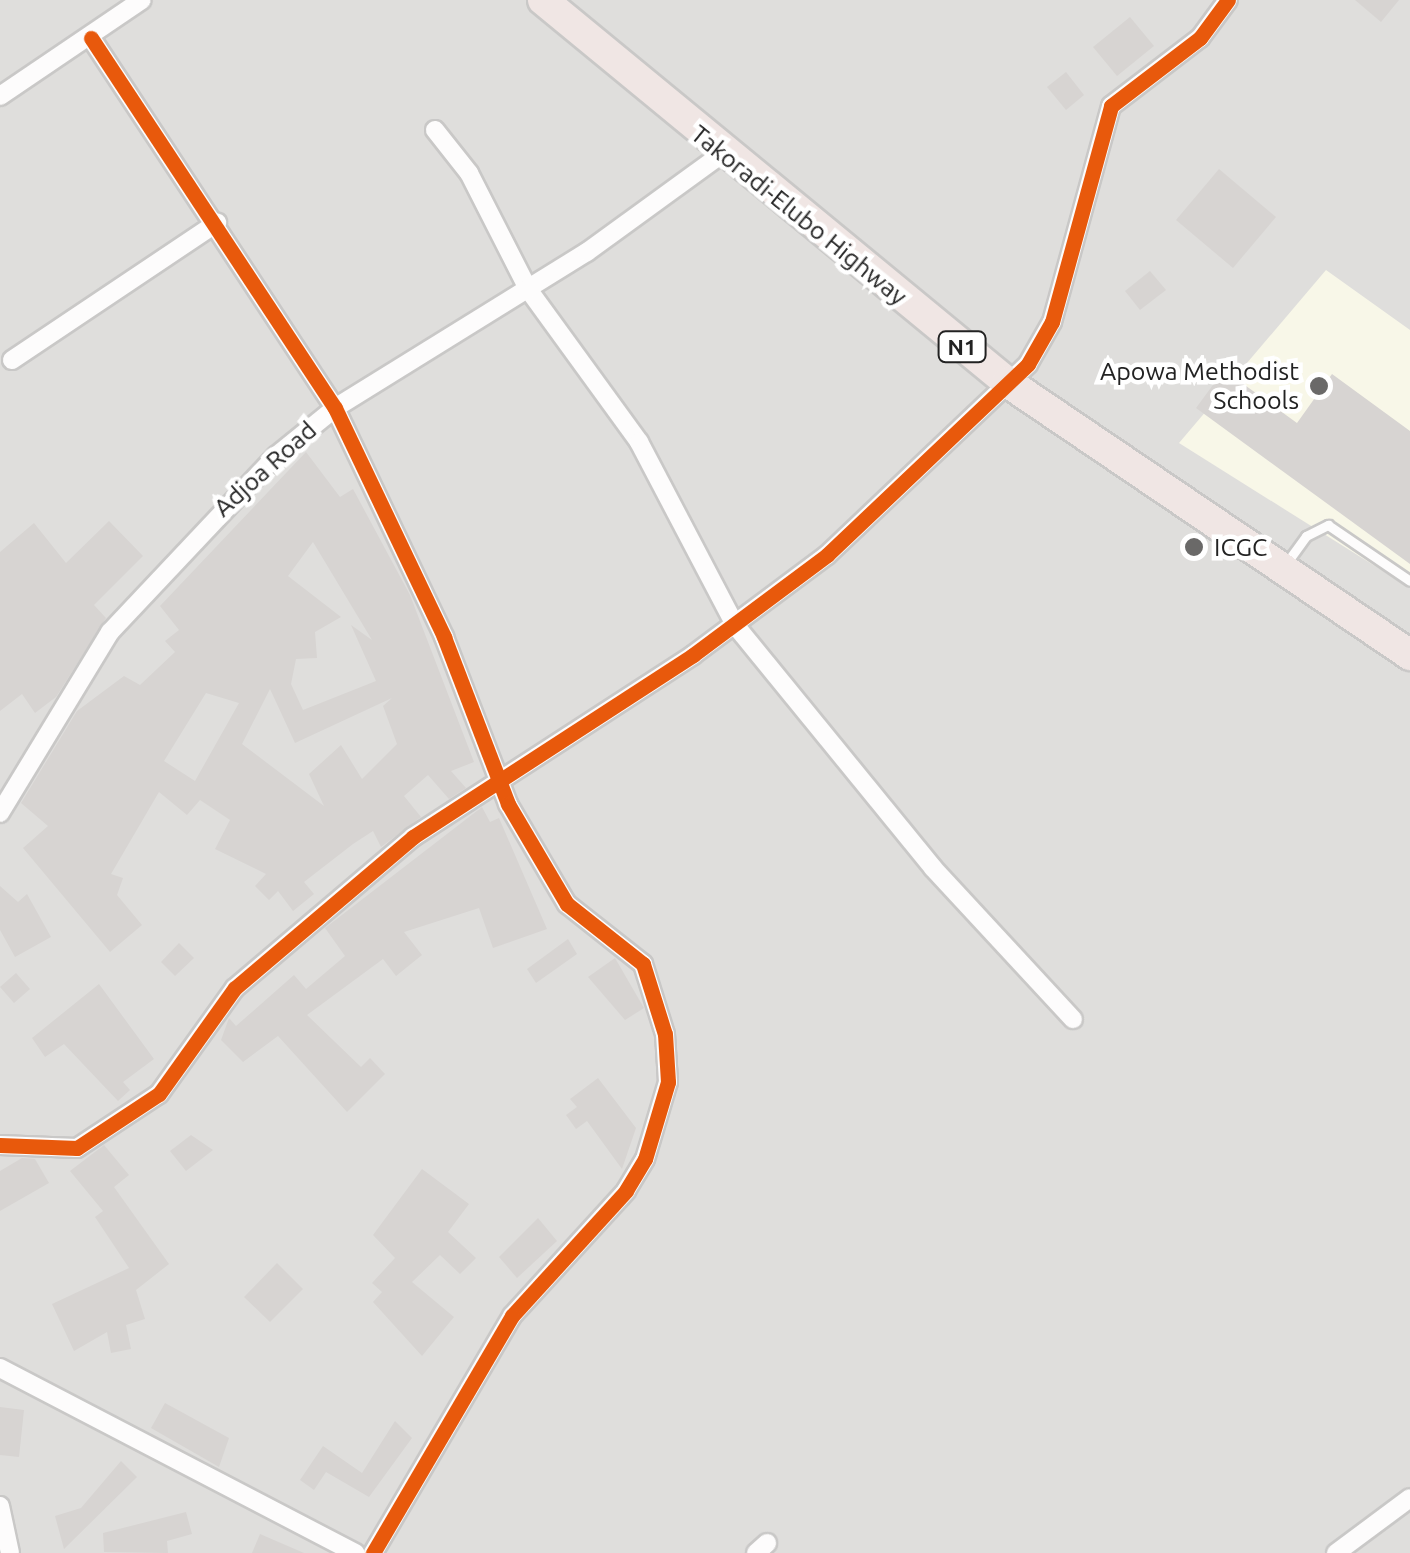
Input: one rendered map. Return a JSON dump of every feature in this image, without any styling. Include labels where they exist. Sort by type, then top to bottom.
[{"type":"highway","name":"Takoradi-Elubo Highway","points":[[544,0],[722,154],[1007,382],[1281,572],[1410,654]]},
{"type":"street","points":[[1,92],[90,38],[142,0]]},
{"type":"street","points":[[0,1145],[77,1148],[159,1094],[235,988],[498,775],[735,625],[827,556],[1007,382],[1052,322],[1111,106],[1200,38],[1228,0]]},
{"type":"street","points":[[90,38],[217,223],[335,408],[498,775],[567,904],[643,964],[668,1082],[626,1192],[512,1316],[373,1553]]},
{"type":"street","points":[[435,130],[469,173],[528,289],[640,442],[735,625],[933,868],[1073,1019]]},
{"type":"street","name":"Adjoa Road","points":[[0,813],[155,575],[335,408],[528,289],[722,154]]},
{"type":"street","points":[[12,360],[217,223]]},
{"type":"street","points":[[0,1368],[356,1553]]},
{"type":"street","points":[[1336,1553],[1410,1498]]},
{"type":"street","points":[[0,1506],[10,1553]]},
{"type":"lane","points":[[1281,572],[1318,524],[1410,582]]},
{"type":"shaded area","points":[[0,0],[1410,0],[1410,1553],[0,1553]]},
{"type":"shaded area","name":"Apowa Methodist Schools","points":[[1326,270],[1410,330],[1410,588],[1179,443]]},
{"type":"building","points":[[1355,0],[1399,0],[1381,22]]},
{"type":"building","points":[[1130,17],[1154,46],[1117,76],[1093,47]]},
{"type":"building","points":[[1066,72],[1084,95],[1066,110],[1047,87]]},
{"type":"building","points":[[1219,169],[1276,217],[1233,268],[1176,220]]},
{"type":"building","points":[[1150,271],[1166,290],[1140,310],[1125,291]]},
{"type":"building","points":[[1224,370],[1297,423],[1332,374],[1410,431],[1410,564],[1196,408]]},
{"type":"building","points":[[306,452],[340,497],[353,489],[410,595],[474,762],[451,771],[466,788],[449,799],[428,775],[404,796],[421,817],[381,847],[373,831],[353,844],[304,882],[314,894],[293,911],[278,891],[269,900],[255,886],[266,874],[215,849],[230,820],[200,800],[187,815],[159,792],[111,874],[123,878],[117,895],[142,925],[110,952],[23,848],[48,826],[21,803],[77,711],[124,676],[140,685],[175,652],[165,641],[179,630],[160,606]],"holes":[[[313,542],[372,640],[351,625],[376,681],[303,710],[291,684],[296,659],[317,658],[315,632],[341,617],[288,576]],[[270,689],[295,743],[392,698],[383,706],[397,744],[362,779],[341,745],[309,774],[324,806],[242,744]],[[206,693],[239,703],[195,781],[164,761]]]},
{"type":"building","points":[[109,521],[143,556],[94,605],[106,618],[56,697],[35,713],[22,694],[0,711],[0,552],[34,523],[66,563]]},
{"type":"building","points":[[482,807],[490,822],[499,818],[547,929],[493,948],[479,908],[404,932],[422,955],[396,976],[383,959],[307,1015],[361,1067],[370,1058],[385,1074],[347,1112],[278,1036],[243,1062],[221,1040],[229,1018],[236,1026],[294,975],[306,989],[345,956],[325,928]]},
{"type":"building","points":[[0,886],[18,902],[27,894],[51,937],[15,957],[0,930]]},
{"type":"building","points":[[568,939],[577,954],[536,983],[527,969]]},
{"type":"building","points":[[179,943],[194,958],[175,976],[161,962]]},
{"type":"building","points":[[615,958],[644,1008],[625,1020],[588,977]]},
{"type":"building","points":[[16,973],[30,989],[14,1003],[0,987]]},
{"type":"building","points":[[99,984],[154,1059],[123,1082],[130,1090],[118,1101],[64,1044],[45,1057],[32,1038]]},
{"type":"building","points":[[598,1078],[636,1128],[622,1169],[587,1121],[576,1129],[566,1115],[577,1107],[570,1099]]},
{"type":"building","points":[[191,1135],[213,1150],[186,1171],[170,1151]]},
{"type":"building","points":[[104,1145],[129,1175],[114,1187],[169,1264],[136,1290],[145,1319],[126,1325],[131,1349],[111,1353],[107,1332],[74,1351],[52,1304],[129,1268],[95,1217],[103,1211],[70,1171]]},
{"type":"building","points":[[22,1158],[35,1159],[49,1183],[0,1211],[0,1171]]},
{"type":"building","points":[[422,1169],[469,1204],[448,1232],[476,1258],[460,1274],[440,1255],[412,1282],[454,1317],[422,1356],[373,1302],[382,1292],[372,1283],[395,1258],[373,1235]]},
{"type":"building","points":[[538,1218],[557,1241],[517,1278],[499,1257]]},
{"type":"building","points":[[277,1263],[303,1289],[270,1322],[244,1297]]},
{"type":"building","points":[[165,1403],[229,1438],[219,1467],[151,1428]]},
{"type":"building","points":[[0,1407],[24,1410],[19,1457],[0,1455]]},
{"type":"building","points":[[395,1421],[412,1438],[369,1497],[326,1472],[314,1490],[300,1480],[323,1446],[362,1473]]},
{"type":"building","points":[[121,1461],[137,1477],[64,1549],[55,1516],[81,1508]]},
{"type":"building","points":[[186,1512],[192,1534],[167,1541],[168,1553],[104,1552],[103,1533]]},
{"type":"building","points":[[260,1534],[304,1553],[252,1553]]},
{"type":"cycle path","points":[[0,1145],[77,1148],[159,1094],[235,988],[413,837],[693,655],[827,555],[1028,364],[1052,322],[1111,106],[1200,38],[1228,0]]},
{"type":"cycle path","points":[[91,38],[335,408],[444,637],[508,804],[567,904],[643,964],[665,1034],[668,1082],[645,1159],[626,1191],[512,1316],[373,1553]]},
{"type":"place","name":"Apowa Methodist Schools","points":[[1319,386]]},
{"type":"place","name":"ICGC","points":[[1194,547]]}]
